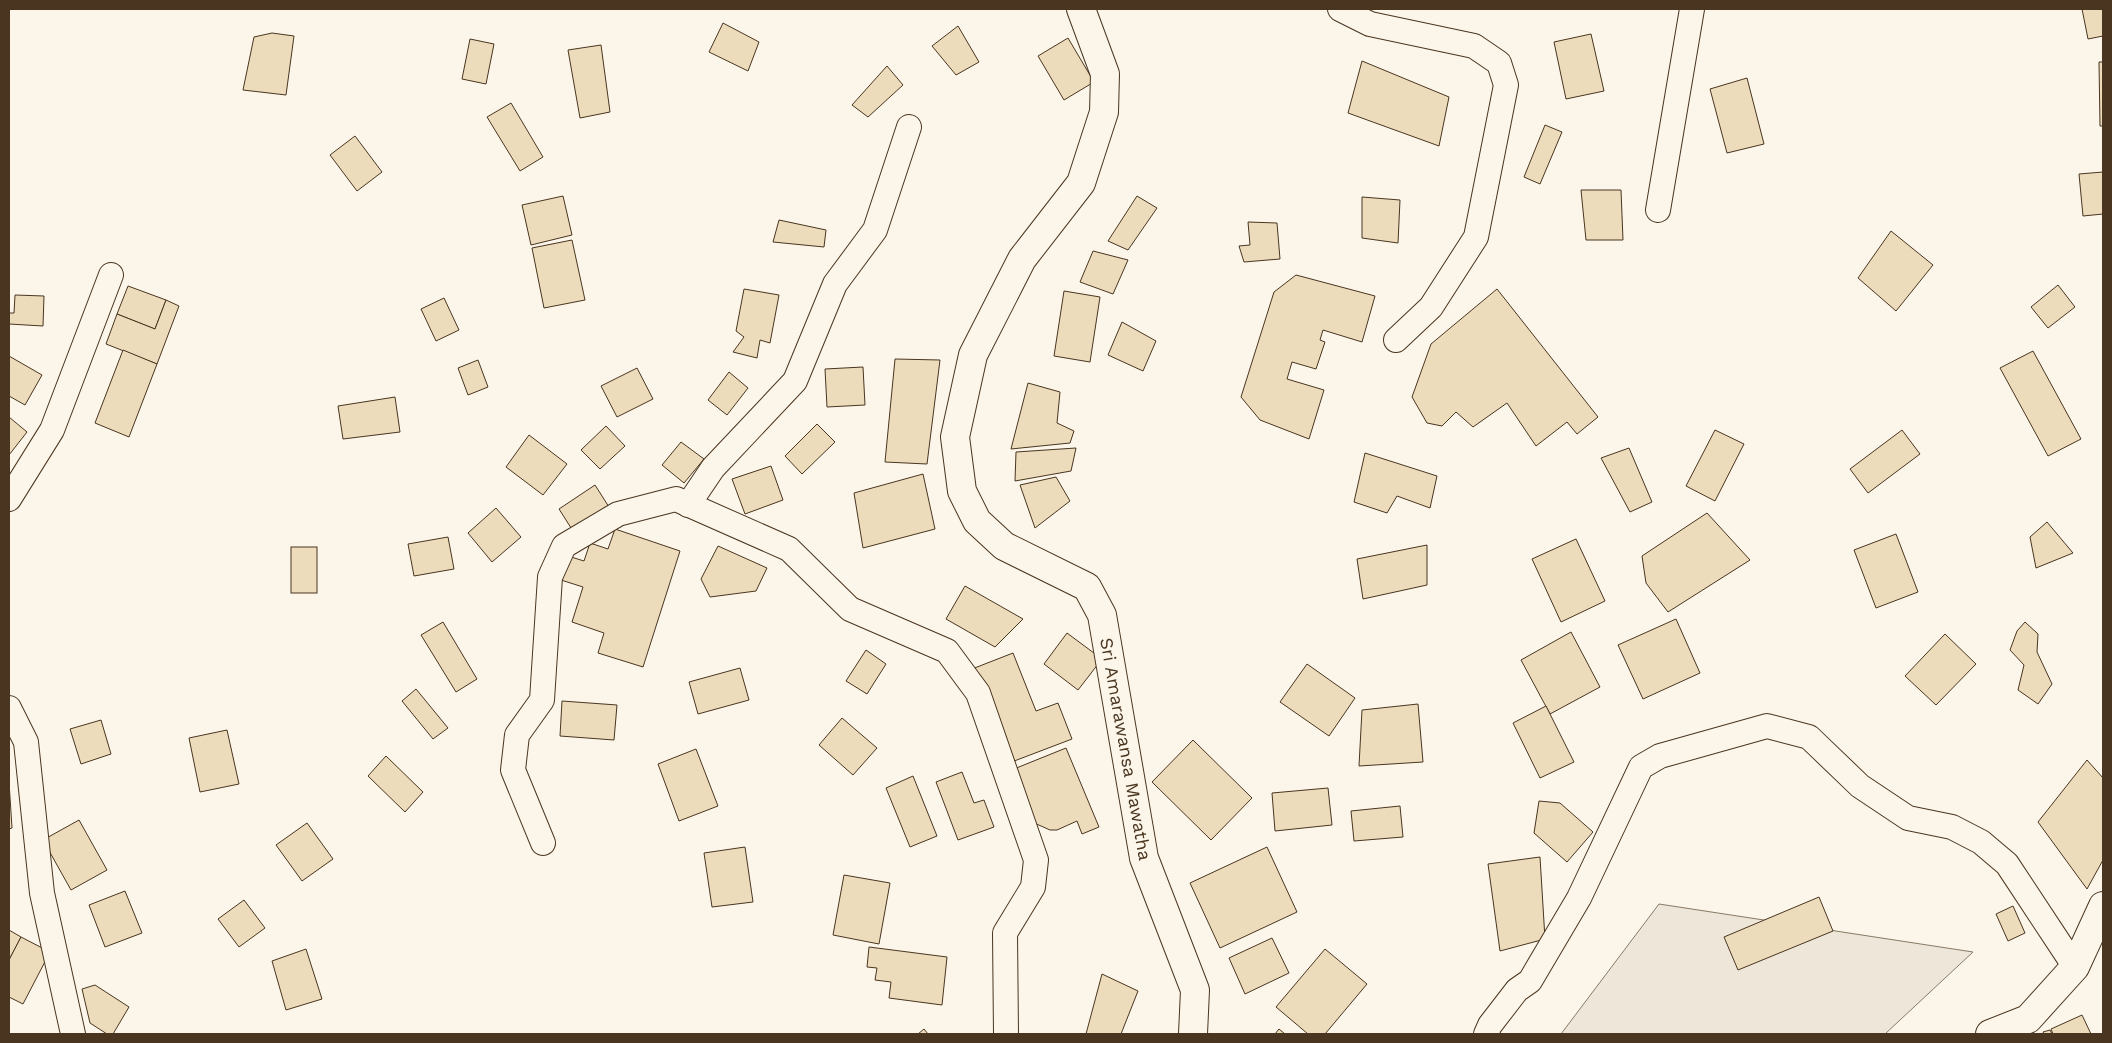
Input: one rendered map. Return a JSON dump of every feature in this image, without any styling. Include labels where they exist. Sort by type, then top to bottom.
[{"type":"street","name":"Sri Amarawansa Mawatha","points":[[1081,9],[1105,74],[1104,112],[1082,183],[1022,259],[973,355],[955,437],[962,491],[978,521],[1004,546],[1087,587],[1102,615],[1144,858],[1195,990],[1194,1034]]},
{"type":"street","points":[[1340,9],[1370,24],[1474,46],[1499,63],[1506,85],[1476,237],[1431,307],[1396,340]]},
{"type":"street","points":[[1658,210],[1692,9]]},
{"type":"street","points":[[688,505],[712,468],[795,381],[835,284],[875,230],[909,127]]},
{"type":"street","points":[[9,499],[52,430],[111,275]]},
{"type":"street","points":[[543,843],[513,770],[517,735],[542,700],[550,578],[564,546],[618,514],[676,499],[789,549],[850,608],[947,651],[978,693],[1036,860],[1033,888],[1006,933],[1006,1034]]},
{"type":"street","points":[[9,708],[26,742],[42,893],[73,1034]]},
{"type":"street","points":[[1486,1034],[1517,990],[1530,981],[1579,898],[1641,767],[1660,756],[1767,726],[1809,736],[1860,786],[1908,818],[1952,827],[1981,842],[2007,864],[2075,967]]},
{"type":"street","points":[[1990,1034],[2028,1019],[2075,967],[2103,906]]},
{"type":"shaded area","points":[[1659,904],[1973,952],[1885,1034],[1561,1034]]},
{"type":"building","points":[[2082,9],[2103,9],[2103,36],[2088,39]]},
{"type":"building","points":[[723,23],[759,42],[748,71],[709,52]]},
{"type":"building","points":[[958,26],[979,62],[956,75],[932,46]]},
{"type":"building","points":[[272,33],[294,36],[286,95],[243,90],[254,37]]},
{"type":"building","points":[[1591,34],[1604,91],[1566,99],[1554,42]]},
{"type":"building","points":[[1068,38],[1094,82],[1064,100],[1038,56]]},
{"type":"building","points":[[470,39],[494,44],[486,84],[462,79]]},
{"type":"building","points":[[601,45],[610,112],[580,118],[568,50]]},
{"type":"building","points":[[1362,61],[1449,97],[1439,146],[1348,113]]},
{"type":"building","points":[[2099,62],[2103,62],[2103,126],[2100,126]]},
{"type":"building","points":[[887,66],[903,85],[868,117],[852,105]]},
{"type":"building","points":[[1747,78],[1764,144],[1727,153],[1710,89]]},
{"type":"building","points":[[511,103],[543,157],[520,171],[487,117]]},
{"type":"building","points":[[1545,125],[1562,132],[1540,184],[1524,177]]},
{"type":"building","points":[[355,136],[382,172],[357,191],[330,155]]},
{"type":"building","points":[[2103,172],[2103,214],[2083,216],[2079,174]]},
{"type":"building","points":[[1581,190],[1621,190],[1623,240],[1586,240]]},
{"type":"building","points":[[563,196],[572,235],[531,245],[522,205]]},
{"type":"building","points":[[1137,196],[1157,208],[1128,250],[1108,241]]},
{"type":"building","points":[[1362,197],[1400,200],[1398,243],[1362,238]]},
{"type":"building","points":[[779,220],[826,230],[824,247],[773,242]]},
{"type":"building","points":[[1248,222],[1277,223],[1280,259],[1244,262],[1239,246],[1250,245]]},
{"type":"building","points":[[1891,231],[1933,265],[1896,311],[1858,278]]},
{"type":"building","points":[[572,240],[585,300],[544,308],[532,248]]},
{"type":"building","points":[[1093,251],[1128,260],[1113,294],[1080,282]]},
{"type":"building","points":[[1296,275],[1375,296],[1362,342],[1323,330],[1320,340],[1325,342],[1316,369],[1292,362],[1287,379],[1324,390],[1309,439],[1260,420],[1241,397],[1274,292]]},
{"type":"building","points":[[2058,285],[2075,307],[2048,328],[2031,307]]},
{"type":"building","points":[[128,286],[166,300],[155,329],[117,314]]},
{"type":"building","points":[[744,289],[779,295],[770,343],[760,340],[757,358],[733,352],[744,337],[736,331]]},
{"type":"building","points":[[1497,289],[1598,417],[1577,434],[1567,422],[1536,446],[1507,403],[1473,427],[1456,412],[1442,426],[1427,423],[1412,397],[1431,344]]},
{"type":"building","points":[[1064,291],[1100,297],[1090,362],[1054,356]]},
{"type":"building","points":[[15,295],[44,296],[43,326],[9,324],[9,313],[14,313]]},
{"type":"building","points":[[444,298],[459,330],[436,341],[421,309]]},
{"type":"building","points":[[166,300],[179,306],[157,364],[106,344],[117,314],[155,329]]},
{"type":"building","points":[[1122,322],[1156,341],[1143,371],[1108,355]]},
{"type":"building","points":[[123,350],[157,364],[129,437],[95,423]]},
{"type":"building","points":[[2033,351],[2081,439],[2048,456],[2000,368]]},
{"type":"building","points":[[9,356],[42,375],[25,405],[9,396]]},
{"type":"building","points":[[895,359],[940,360],[927,464],[885,462]]},
{"type":"building","points":[[478,360],[488,387],[468,395],[458,368]]},
{"type":"building","points":[[863,367],[865,405],[827,407],[825,369]]},
{"type":"building","points":[[637,368],[653,399],[617,417],[601,386]]},
{"type":"building","points":[[729,372],[748,388],[727,415],[708,400]]},
{"type":"building","points":[[1028,383],[1060,392],[1057,423],[1074,431],[1070,443],[1011,449]]},
{"type":"building","points":[[395,397],[400,432],[343,439],[338,406]]},
{"type":"building","points":[[9,417],[27,432],[9,455]]},
{"type":"building","points":[[817,424],[835,442],[802,474],[785,456]]},
{"type":"building","points":[[606,426],[625,446],[600,469],[581,450]]},
{"type":"building","points":[[1715,430],[1744,444],[1715,501],[1686,486]]},
{"type":"building","points":[[1902,430],[1920,454],[1868,493],[1850,469]]},
{"type":"building","points":[[529,435],[567,464],[543,495],[506,467]]},
{"type":"building","points":[[681,442],[704,459],[684,483],[662,465]]},
{"type":"building","points":[[1076,448],[1071,471],[1015,481],[1016,452]]},
{"type":"building","points":[[1629,448],[1652,502],[1630,512],[1601,458]]},
{"type":"building","points":[[1365,453],[1437,476],[1430,508],[1397,496],[1387,513],[1354,502]]},
{"type":"building","points":[[771,466],[783,500],[745,514],[732,479]]},
{"type":"building","points":[[923,474],[935,529],[863,548],[854,493]]},
{"type":"building","points":[[1056,477],[1070,501],[1035,528],[1020,485]]},
{"type":"building","points":[[595,485],[609,507],[573,531],[559,509]]},
{"type":"building","points":[[496,508],[521,537],[492,562],[468,533]]},
{"type":"building","points":[[1707,513],[1750,560],[1668,612],[1646,583],[1642,556]]},
{"type":"building","points":[[2047,522],[2073,553],[2036,568],[2030,537]]},
{"type":"building","points":[[615,529],[680,551],[643,667],[598,653],[604,633],[572,622],[583,587],[561,580],[568,556],[584,561],[590,543],[608,549]]},
{"type":"building","points":[[1896,534],[1918,592],[1876,608],[1854,550]]},
{"type":"building","points":[[448,537],[454,569],[414,576],[408,544]]},
{"type":"building","points":[[1576,539],[1605,601],[1561,622],[1532,559]]},
{"type":"building","points":[[1427,545],[1427,585],[1363,599],[1357,559]]},
{"type":"building","points":[[718,546],[767,568],[756,591],[710,597],[701,579]]},
{"type":"building","points":[[291,547],[317,547],[317,593],[291,593]]},
{"type":"building","points":[[965,586],[1023,619],[995,647],[946,619]]},
{"type":"building","points":[[1676,619],[1700,673],[1643,699],[1618,645]]},
{"type":"building","points":[[443,622],[477,679],[456,692],[421,635]]},
{"type":"building","points":[[2025,622],[2038,634],[2037,652],[2052,684],[2038,704],[2018,690],[2024,665],[2010,650],[2017,631]]},
{"type":"building","points":[[1571,632],[1600,687],[1550,714],[1521,660]]},
{"type":"building","points":[[1067,633],[1102,659],[1078,690],[1044,664]]},
{"type":"building","points":[[1945,634],[1976,664],[1936,705],[1905,676]]},
{"type":"building","points":[[866,650],[886,664],[867,694],[846,681]]},
{"type":"building","points":[[1013,653],[1036,711],[1058,703],[1072,739],[1009,763],[972,669]]},
{"type":"building","points":[[1307,664],[1355,698],[1329,736],[1280,702]]},
{"type":"building","points":[[740,668],[749,700],[698,714],[689,682]]},
{"type":"building","points":[[416,689],[448,728],[433,739],[402,701]]},
{"type":"building","points":[[562,701],[617,705],[614,740],[560,736]]},
{"type":"building","points":[[1418,704],[1423,762],[1359,766],[1362,710]]},
{"type":"building","points":[[1546,706],[1574,762],[1540,778],[1513,723]]},
{"type":"building","points":[[842,718],[877,748],[853,775],[819,745]]},
{"type":"building","points":[[101,720],[111,754],[81,764],[70,729]]},
{"type":"building","points":[[227,730],[239,784],[200,792],[189,738]]},
{"type":"building","points":[[1193,740],[1252,798],[1211,840],[1152,782]]},
{"type":"building","points":[[1066,748],[1099,827],[1082,834],[1077,821],[1057,830],[1050,830],[1032,822],[1009,771]]},
{"type":"building","points":[[696,749],[718,806],[679,821],[658,764]]},
{"type":"building","points":[[386,756],[423,792],[405,812],[368,776]]},
{"type":"building","points":[[2087,760],[2103,778],[2103,860],[2087,889],[2038,822]]},
{"type":"building","points":[[962,772],[974,803],[984,800],[994,827],[958,840],[936,782]]},
{"type":"building","points":[[913,776],[937,836],[910,847],[886,788]]},
{"type":"building","points":[[9,782],[12,828],[9,829]]},
{"type":"building","points":[[1328,788],[1332,825],[1275,831],[1272,793]]},
{"type":"building","points":[[1539,801],[1560,803],[1593,832],[1567,862],[1534,833]]},
{"type":"building","points":[[1400,806],[1403,837],[1354,841],[1351,811]]},
{"type":"building","points":[[79,820],[107,870],[71,890],[43,840]]},
{"type":"building","points":[[307,823],[333,859],[302,881],[276,845]]},
{"type":"building","points":[[745,847],[753,902],[712,907],[704,853]]},
{"type":"building","points":[[1267,847],[1297,912],[1220,948],[1190,883]]},
{"type":"building","points":[[1540,857],[1545,939],[1500,951],[1488,864]]},
{"type":"building","points":[[844,875],[890,883],[879,944],[833,935]]},
{"type":"building","points":[[125,891],[142,933],[105,947],[89,905]]},
{"type":"building","points":[[1819,897],[1833,931],[1738,970],[1724,937]]},
{"type":"building","points":[[244,900],[265,928],[239,947],[218,919]]},
{"type":"building","points":[[2013,906],[2025,933],[2008,941],[1996,914]]},
{"type":"building","points":[[9,930],[21,937],[9,960]]},
{"type":"building","points":[[21,937],[50,952],[23,1004],[9,997],[9,960]]},
{"type":"building","points":[[1272,938],[1289,973],[1245,994],[1229,958]]},
{"type":"building","points":[[869,947],[947,957],[942,1005],[889,998],[891,982],[875,980],[877,968],[867,967]]},
{"type":"building","points":[[306,949],[322,999],[286,1010],[272,961]]},
{"type":"building","points":[[1325,949],[1367,984],[1325,1034],[1308,1034],[1276,1007]]},
{"type":"building","points":[[1102,974],[1138,991],[1121,1034],[1086,1034]]},
{"type":"building","points":[[95,985],[129,1007],[113,1034],[107,1034],[90,1023],[82,989]]},
{"type":"building","points":[[2082,1015],[2091,1034],[2053,1034],[2051,1029]]},
{"type":"building","points":[[924,1029],[928,1034],[918,1034]]},
{"type":"building","points":[[1279,1029],[1285,1034],[1275,1034]]},
{"type":"building","points":[[2050,1030],[2052,1034],[2044,1034],[2043,1032]]}]
